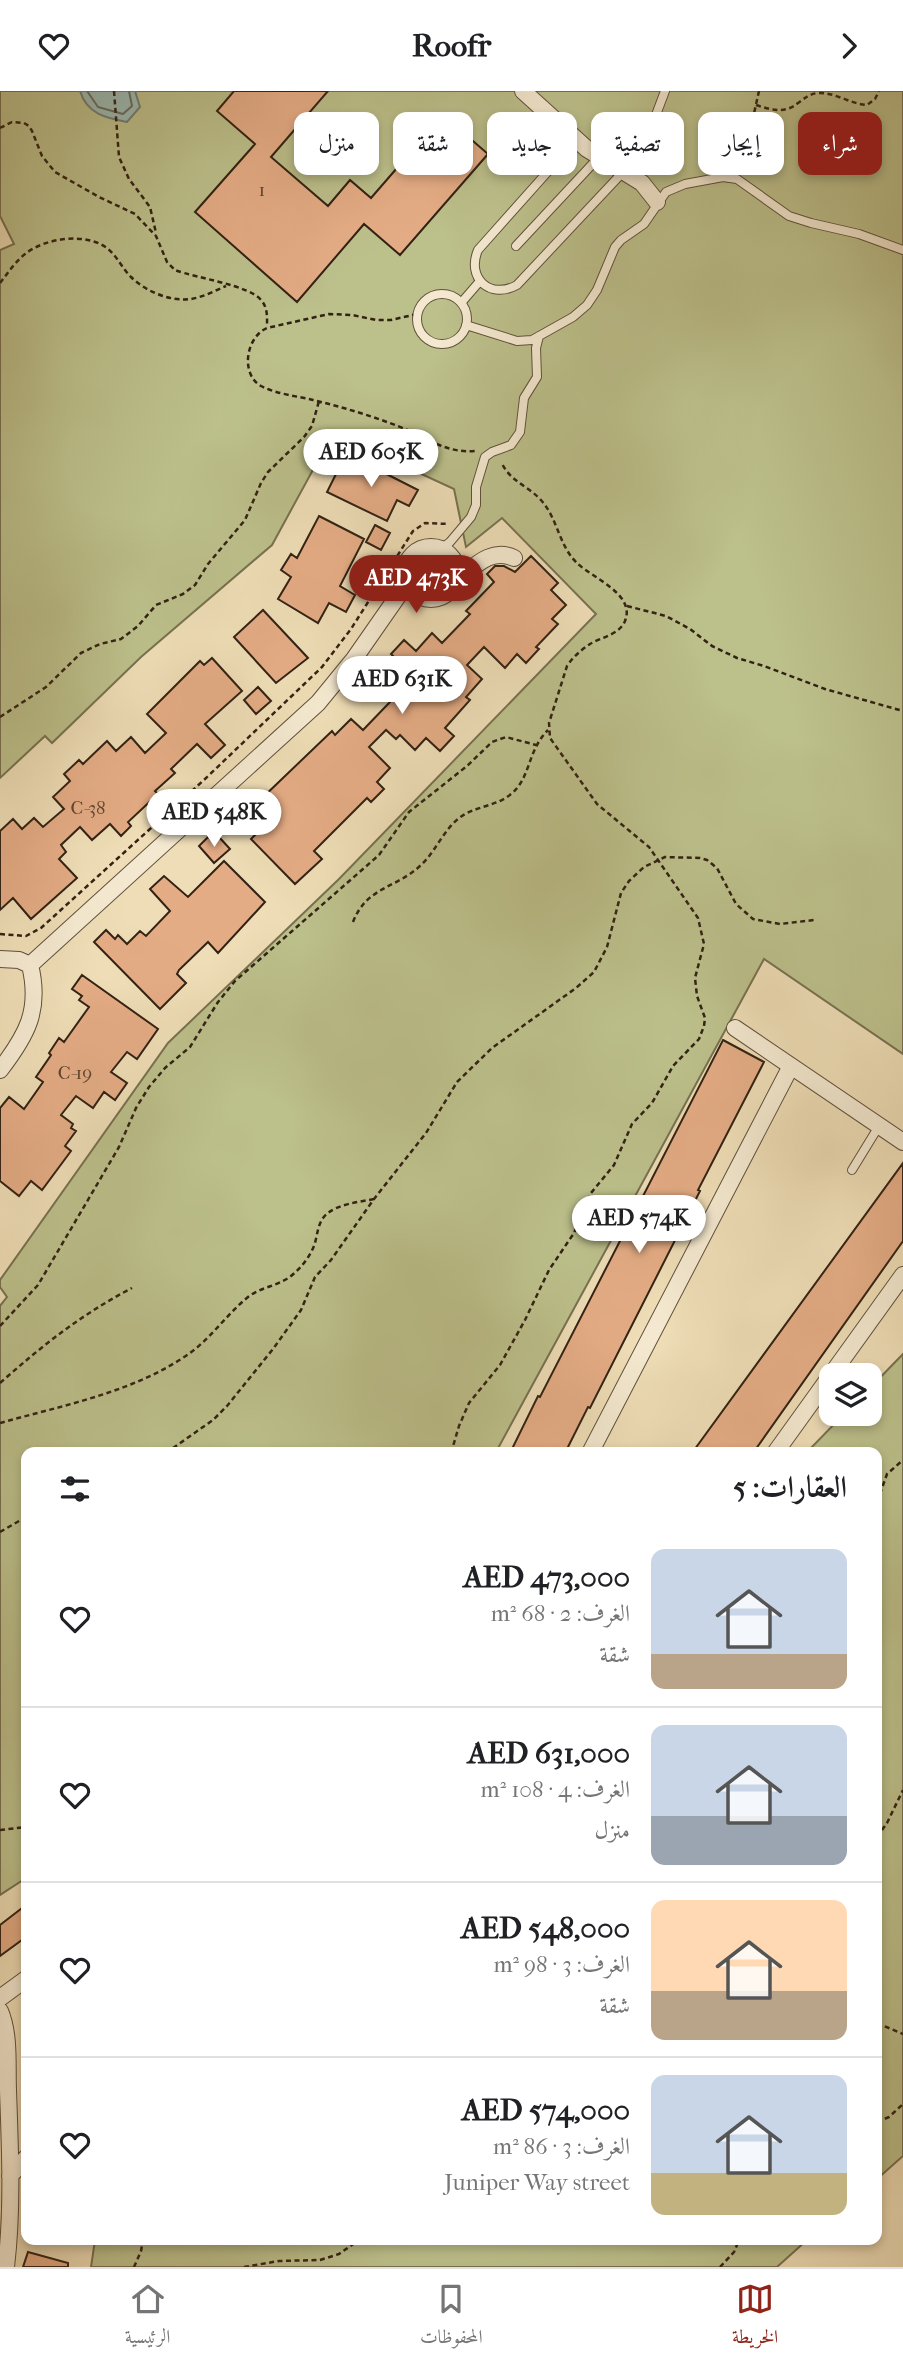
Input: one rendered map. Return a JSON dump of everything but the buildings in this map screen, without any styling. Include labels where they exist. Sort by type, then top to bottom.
[{"type":"street","points":[[523,91],[546,112]]},
{"type":"street","points":[[630,175],[642,183],[657,202]]},
{"type":"street","points":[[457,580],[454,559],[441,549],[432,547],[416,552],[406,566],[407,583],[418,596],[435,599],[450,592],[457,580],[495,554],[514,558]]},
{"type":"street","points":[[30,965],[318,703],[354,659],[407,583]]},
{"type":"street","points":[[0,959],[19,960],[30,965]]},
{"type":"street","points":[[0,1070],[22,1039],[31,1018],[35,995],[30,965]]},
{"type":"street","points":[[735,1028],[903,1142]]},
{"type":"street","points":[[597,1447],[791,1066]]},
{"type":"street","points":[[779,1447],[903,1275]]},
{"type":"street","points":[[0,1998],[21,1983]]},
{"type":"street","points":[[0,2011],[6,2033],[4,2094],[9,2130],[10,2176],[5,2213],[6,2267]]},
{"type":"street","points":[[9,2130],[21,2137]]},
{"type":"street","points":[[10,2176],[21,2164]]},
{"type":"lane","points":[[657,112],[665,91]]},
{"type":"lane","points":[[516,246],[591,166]]},
{"type":"lane","points":[[545,175],[478,250],[474,266],[480,281],[486,286],[501,291],[517,285],[620,175]]},
{"type":"lane","points":[[466,325],[517,341],[532,340],[573,317],[587,305],[597,290],[615,247],[644,224],[666,192],[678,186],[723,177],[743,181],[789,216],[859,234],[903,250]]},
{"type":"lane","points":[[461,303],[480,281]]},
{"type":"lane","points":[[440,294],[461,303],[467,317],[463,332],[452,342],[436,344],[429,341],[419,329],[417,314],[425,300],[440,294]]},
{"type":"lane","points":[[441,549],[461,530],[474,511],[485,457],[511,445],[520,432],[524,398],[537,377],[536,348],[539,336]]},
{"type":"lane","points":[[852,1170],[879,1126]]},
{"type":"path","points":[[114,91],[119,157],[129,179],[149,207],[156,236],[167,262],[175,270],[252,293],[262,301],[267,313],[267,328]]},
{"type":"path","points":[[732,178],[738,156],[749,136],[759,91]]},
{"type":"path","points":[[756,105],[780,110],[797,104],[809,95],[821,93],[867,105],[875,99],[879,91]]},
{"type":"path","points":[[0,128],[12,122],[29,126],[41,156],[55,172],[135,214],[156,236]]},
{"type":"path","points":[[0,283],[16,262],[35,247],[58,240],[82,240],[104,246],[114,254],[131,277],[159,295],[190,299],[229,286]]},
{"type":"path","points":[[353,922],[360,907],[371,895],[406,877],[424,863],[450,826],[459,818],[512,794],[526,775],[536,745],[548,730],[562,675],[567,666],[591,643],[619,630],[626,619],[626,606],[616,592],[572,558],[541,500],[510,477],[499,458],[492,452],[465,452],[440,447],[409,431],[354,411],[268,388],[254,380],[249,373],[250,352],[256,337],[267,328],[329,314],[352,314],[376,320],[391,320],[417,314]]},
{"type":"path","points":[[0,717],[46,687],[81,653],[100,644],[121,639],[138,626],[156,605],[183,594],[195,585],[208,564],[245,520],[268,473],[312,426],[319,401]]},
{"type":"path","points":[[0,934],[26,936],[41,928],[305,684],[322,667],[351,629],[413,531],[425,523],[442,522],[455,525],[461,530]]},
{"type":"path","points":[[626,606],[666,616],[690,629],[712,646],[737,658],[825,689],[903,711]]},
{"type":"path","points":[[454,1447],[469,1403],[500,1365],[548,1270],[574,1233],[591,1193],[614,1165],[632,1124],[652,1103],[674,1066],[703,1033],[705,1018],[697,996],[695,978],[704,944],[702,926],[694,911],[642,839],[597,804],[554,746],[548,730]]},
{"type":"path","points":[[0,1326],[38,1285],[114,1156],[149,1087],[165,1068],[190,1047],[234,981],[379,855],[409,812],[467,766],[492,742],[506,737],[536,745]]},
{"type":"path","points":[[175,1447],[198,1432],[227,1406],[301,1310],[315,1277],[331,1260],[373,1199],[426,1133],[451,1090],[464,1075],[492,1048],[594,972],[607,947],[625,887],[643,867],[657,859],[672,856],[706,860],[717,868],[736,904],[753,919],[780,924],[814,921]]},
{"type":"path","points":[[0,1423],[125,1386],[178,1362],[208,1338],[247,1299],[297,1271],[310,1254],[324,1215],[335,1208],[373,1199]]},
{"type":"path","points":[[0,1383],[57,1333],[106,1301],[132,1288]]},
{"type":"path","points":[[882,1488],[887,1474],[903,1460]]},
{"type":"path","points":[[0,1532],[21,1520]]},
{"type":"path","points":[[882,1830],[903,1790]]},
{"type":"path","points":[[0,1831],[21,1828]]},
{"type":"path","points":[[882,2025],[903,2034]]},
{"type":"path","points":[[882,2120],[903,2104]]},
{"type":"path","points":[[134,2267],[142,2245]]},
{"type":"path","points":[[244,2267],[269,2262],[320,2260],[339,2254],[352,2245]]},
{"type":"path","points":[[720,2267],[737,2245]]},
{"type":"green space","points":[[0,91],[903,91],[903,1054],[764,959],[499,1447],[21,1447],[21,1881],[0,1895],[0,1306],[7,1297],[0,1287],[0,1280],[168,1043],[339,879],[596,614],[502,518],[466,547],[454,489],[333,433],[272,545],[141,657],[52,743],[45,736],[0,778],[0,250],[14,244],[0,216]]},
{"type":"green space","points":[[903,1354],[903,2156],[882,2175],[882,1447],[812,1447],[832,1426],[882,1426],[882,1376]]},
{"type":"green space","points":[[94,2245],[801,2245],[777,2267],[91,2267]]},
{"type":"water","points":[[80,91],[135,91],[140,107],[127,122],[112,119],[92,110]]}]
